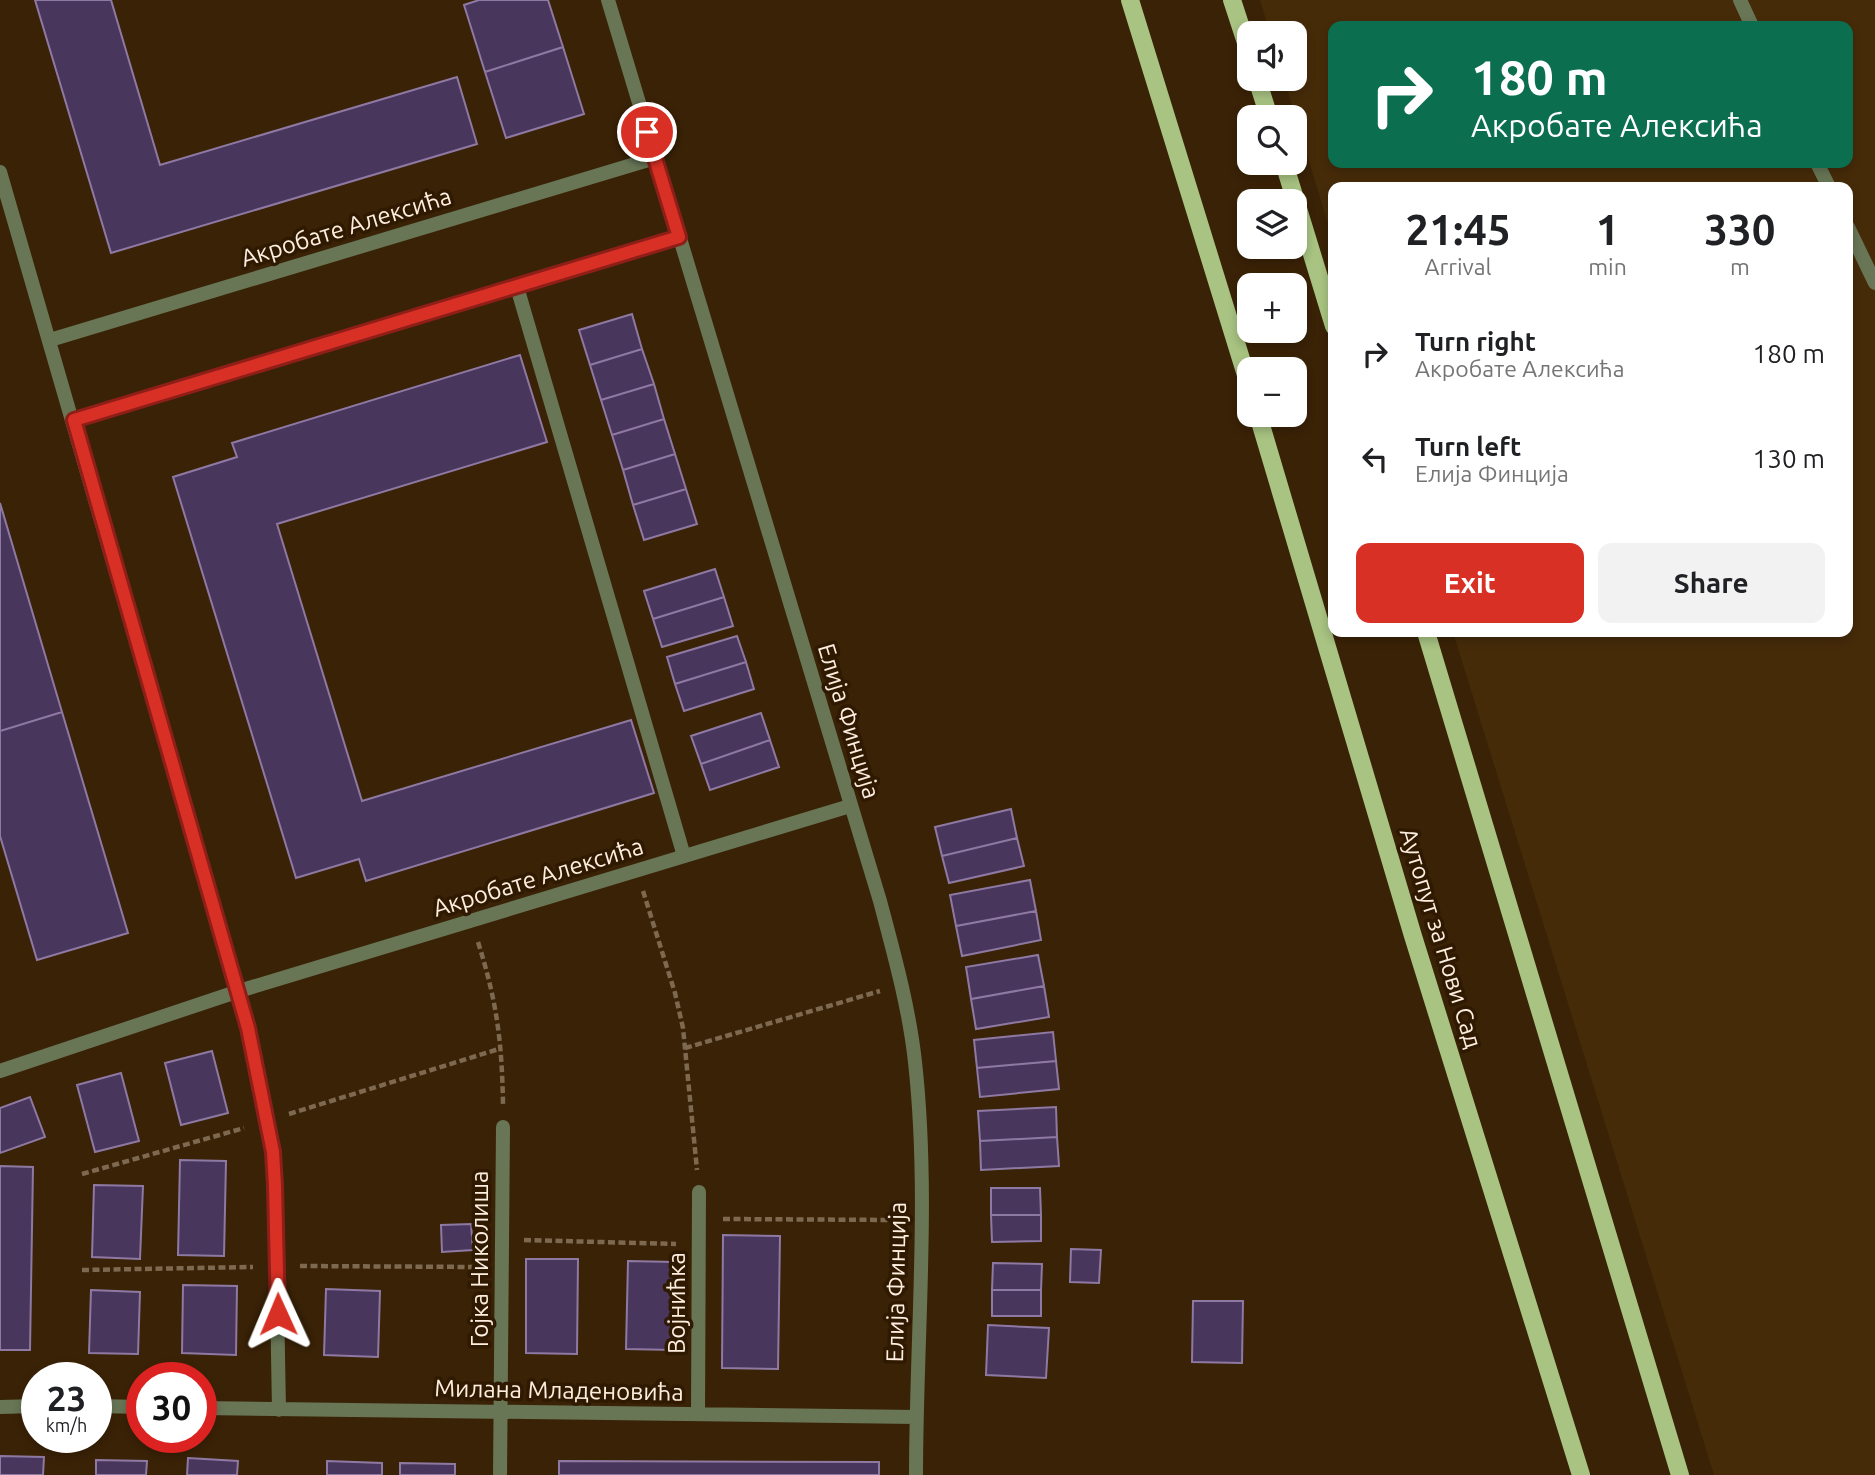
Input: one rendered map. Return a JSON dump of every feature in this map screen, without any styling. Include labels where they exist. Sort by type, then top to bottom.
[{"type":"main road","points":[[1130,0],[1240,357]]},
{"type":"main road","points":[[1232,0],[1239,21]]},
{"type":"main road","points":[[1288,175],[1328,306]]},
{"type":"main road","name":"Аутопут за Нови Сад","points":[[1262,427],[1317,605],[1413,936],[1581,1475]]},
{"type":"main road","points":[[1428,637],[1680,1475]]},
{"type":"street","name":"Елија Финција","points":[[608,0],[880,901],[902,985],[915,1061],[920,1144],[916,1475]]},
{"type":"street","points":[[1740,0],[1750,21]]},
{"type":"street","name":"Акробате Алексића","points":[[50,340],[655,159]]},
{"type":"street","points":[[0,172],[248,1028],[273,1152],[279,1410]]},
{"type":"street","points":[[74,420],[679,237]]},
{"type":"street","points":[[1853,237],[1875,283]]},
{"type":"street","points":[[517,287],[684,856]]},
{"type":"street","name":"Акробате Алексића","points":[[0,1071],[239,991],[850,806]]},
{"type":"street","name":"Гојка Николиша","points":[[500,1475],[503,1127]]},
{"type":"street","name":"Војнићка","points":[[698,1414],[699,1192]]},
{"type":"street","points":[[0,1407],[21,1406]]},
{"type":"street","name":"Милана Младеновића","points":[[217,1408],[916,1417]]},
{"type":"path","points":[[636,871],[675,993],[685,1048],[699,1192]]},
{"type":"path","points":[[471,921],[492,986],[498,1017],[502,1048],[503,1127]]},
{"type":"path","points":[[685,1048],[902,985]]},
{"type":"path","points":[[699,1218],[921,1220]]},
{"type":"path","points":[[502,1240],[699,1245]]},
{"type":"shaded area","points":[[1260,0],[1875,0],[1875,1475],[1714,1475],[1455,637],[1853,637],[1853,182],[1328,182],[1328,224],[1307,155],[1307,105],[1292,105],[1288,91],[1307,91],[1307,21],[1266,21]]},
{"type":"building","points":[[35,0],[111,0],[160,165],[457,77],[477,144],[111,253]]},
{"type":"building","points":[[479,0],[548,0],[563,47],[485,72],[464,5]]},
{"type":"building","points":[[563,47],[584,114],[506,138],[485,72]]},
{"type":"building","points":[[632,314],[642,349],[590,365],[579,330]]},
{"type":"building","points":[[642,349],[654,384],[601,400],[590,365]]},
{"type":"building","points":[[520,355],[547,442],[277,524],[362,801],[631,720],[654,793],[366,881],[359,859],[296,878],[173,477],[237,457],[232,443]]},
{"type":"building","points":[[654,384],[664,419],[612,435],[601,400]]},
{"type":"building","points":[[664,419],[675,454],[623,470],[612,435]]},
{"type":"building","points":[[675,454],[686,489],[633,505],[623,470]]},
{"type":"building","points":[[686,489],[697,524],[644,540],[633,505]]},
{"type":"building","points":[[0,503],[62,712],[0,731]]},
{"type":"building","points":[[715,569],[724,597],[653,619],[644,591]]},
{"type":"building","points":[[724,597],[733,626],[662,647],[653,619]]},
{"type":"building","points":[[737,636],[746,662],[675,684],[667,657]]},
{"type":"building","points":[[746,662],[754,689],[684,711],[675,684]]},
{"type":"building","points":[[62,712],[128,933],[37,960],[0,836],[0,731]]},
{"type":"building","points":[[761,713],[770,740],[701,764],[691,736]]},
{"type":"building","points":[[770,740],[779,767],[710,790],[701,764]]},
{"type":"building","points":[[1011,809],[1017,838],[942,856],[935,827]]},
{"type":"building","points":[[1017,838],[1024,866],[949,883],[942,856]]},
{"type":"building","points":[[1030,880],[1036,911],[956,926],[950,895]]},
{"type":"building","points":[[1036,911],[1041,940],[962,956],[956,926]]},
{"type":"building","points":[[1038,955],[1044,986],[971,999],[966,967]]},
{"type":"building","points":[[1044,986],[1049,1017],[976,1029],[971,999]]},
{"type":"building","points":[[1053,1032],[1056,1061],[977,1068],[974,1040]]},
{"type":"building","points":[[212,1051],[228,1113],[181,1125],[165,1063]]},
{"type":"building","points":[[1056,1061],[1059,1089],[980,1097],[977,1068]]},
{"type":"building","points":[[121,1073],[139,1141],[95,1152],[77,1085]]},
{"type":"building","points":[[30,1097],[45,1137],[0,1153],[0,1108]]},
{"type":"building","points":[[1056,1107],[1057,1137],[980,1141],[978,1111]]},
{"type":"building","points":[[1057,1137],[1059,1166],[981,1170],[980,1141]]},
{"type":"building","points":[[180,1160],[226,1161],[224,1256],[178,1255]]},
{"type":"building","points":[[0,1166],[33,1167],[30,1350],[0,1350]]},
{"type":"building","points":[[94,1185],[143,1186],[140,1259],[92,1257]]},
{"type":"building","points":[[991,1188],[1040,1188],[1041,1215],[991,1215]]},
{"type":"building","points":[[991,1215],[1041,1215],[1041,1241],[992,1242]]},
{"type":"building","points":[[471,1224],[473,1250],[442,1252],[441,1225]]},
{"type":"building","points":[[723,1235],[780,1236],[778,1369],[722,1368]]},
{"type":"building","points":[[1071,1249],[1101,1250],[1099,1283],[1070,1282]]},
{"type":"building","points":[[526,1259],[578,1259],[577,1354],[526,1353]]},
{"type":"building","points":[[628,1261],[675,1262],[674,1350],[626,1349]]},
{"type":"building","points":[[993,1263],[1042,1264],[1041,1290],[992,1290]]},
{"type":"building","points":[[183,1285],[237,1286],[236,1355],[182,1353]]},
{"type":"building","points":[[326,1289],[380,1291],[378,1357],[324,1355]]},
{"type":"building","points":[[91,1290],[140,1292],[138,1354],[89,1353]]},
{"type":"building","points":[[992,1290],[1041,1290],[1041,1316],[992,1316]]},
{"type":"building","points":[[1193,1301],[1243,1301],[1242,1363],[1192,1362]]},
{"type":"building","points":[[988,1325],[1049,1328],[1046,1378],[986,1375]]},
{"type":"building","points":[[0,1456],[44,1457],[43,1475],[0,1475]]},
{"type":"building","points":[[188,1458],[238,1461],[237,1475],[187,1475]]},
{"type":"building","points":[[96,1460],[147,1461],[146,1475],[96,1475]]},
{"type":"building","points":[[327,1461],[382,1463],[382,1475],[327,1475]]},
{"type":"building","points":[[559,1461],[879,1462],[879,1475],[559,1475]]},
{"type":"building","points":[[400,1463],[455,1464],[455,1475],[400,1475]]},
{"type":"route","points":[[278,1314],[273,1152],[248,1028],[74,420],[679,237],[647,132]]}]
